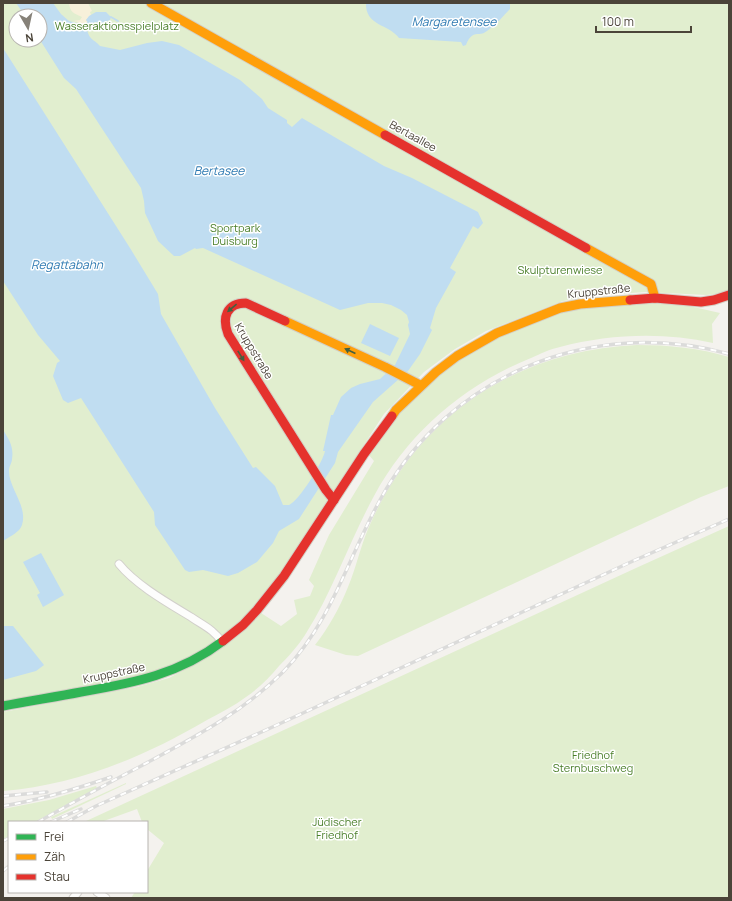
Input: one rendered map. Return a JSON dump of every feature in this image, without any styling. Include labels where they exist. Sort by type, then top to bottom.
[{"type":"street","name":"Bertaallee","points":[[151,3],[651,284],[655,298]]},
{"type":"street","name":"Kruppstraße","points":[[3,706],[130,684],[158,676],[202,656],[222,642],[243,625],[265,601],[284,576],[380,430],[396,410],[420,385],[457,356],[477,344],[497,333],[560,308],[580,304],[655,298],[701,302],[718,299],[729,295]]},
{"type":"street","name":"Kruppstraße","points":[[334,500],[324,487],[228,334],[224,324],[227,313],[241,302],[246,303],[406,377],[420,385]]},
{"type":"street","points":[[119,564],[126,573],[162,599],[213,631],[222,642]]},
{"type":"green space","name":"Sportpark Duisburg","points":[[3,3],[729,3],[729,290],[706,295],[645,292],[590,296],[563,301],[486,331],[455,349],[424,372],[384,414],[277,578],[247,617],[219,642],[174,666],[134,679],[3,703]]},
{"type":"green space","points":[[644,302],[676,303],[720,313],[712,324],[713,343],[694,339],[656,336],[598,339],[549,350],[506,369],[483,382],[440,414],[403,452],[374,496],[333,584],[305,635],[268,679],[232,706],[159,746],[134,757],[83,776],[57,783],[3,791],[3,712],[137,687],[169,678],[204,659],[261,613],[281,626],[297,614],[294,600],[310,596],[314,586],[309,580],[329,535],[374,461],[368,454],[398,412],[438,374],[493,339],[561,312],[581,307]]},
{"type":"green space","points":[[637,345],[684,348],[706,351],[729,357],[729,486],[701,497],[620,534],[358,656],[346,655],[315,645],[341,602],[351,580],[368,529],[388,489],[413,454],[442,423],[475,397],[511,376],[551,360],[593,350]]},
{"type":"green space","name":"Friedhof Sternbuschweg","points":[[729,526],[729,898],[131,898],[134,893],[148,893],[148,869],[164,843],[148,830],[148,821],[142,821],[137,809],[104,821],[86,821]]},
{"type":"green space","points":[[126,783],[52,819],[51,817]]},
{"type":"green space","points":[[96,786],[97,788],[37,821],[8,821],[8,836],[3,839],[3,809],[49,800]]},
{"type":"sand","points":[[69,3],[88,3],[92,11],[90,12],[91,15],[86,20],[90,25],[88,28],[87,26],[73,21],[80,20],[82,17],[71,11]]},
{"type":"water","points":[[16,3],[53,3],[61,14],[69,21],[87,26],[89,36],[100,46],[120,50],[162,41],[179,45],[240,80],[262,99],[268,108],[287,120],[287,123],[292,127],[302,118],[384,166],[412,178],[478,212],[483,223],[478,229],[473,226],[450,268],[456,272],[436,308],[430,328],[432,330],[420,354],[408,371],[373,402],[338,452],[335,463],[299,519],[279,531],[273,543],[257,562],[238,573],[228,576],[203,570],[189,572],[185,570],[155,525],[154,512],[81,398],[68,403],[63,400],[53,376],[57,363],[60,361],[38,335],[3,281],[3,48],[158,294],[161,314],[215,408],[253,468],[256,467],[275,486],[283,505],[289,505],[299,496],[320,464],[325,451],[323,451],[331,415],[333,415],[341,397],[351,388],[380,379],[395,365],[410,334],[407,315],[391,305],[382,303],[368,303],[340,310],[203,248],[195,248],[180,256],[174,256],[158,241],[145,213],[141,188],[76,89],[64,78],[45,48],[48,48],[48,8],[19,8]]},
{"type":"water","name":"Margaretensee","points":[[366,3],[510,3],[510,9],[490,29],[484,33],[473,35],[466,45],[463,46],[461,42],[399,38],[395,33],[378,24],[369,16]]},
{"type":"water","points":[[96,12],[106,12],[111,17],[110,20],[102,23],[95,22],[90,25],[86,20],[89,16]]},
{"type":"water","points":[[370,324],[399,338],[390,356],[361,343]]},
{"type":"water","points":[[3,430],[12,447],[12,460],[9,469],[10,478],[21,504],[23,518],[21,528],[3,541]]},
{"type":"water","points":[[41,553],[64,595],[43,607],[37,595],[40,593],[23,562]]},
{"type":"water","points":[[3,626],[13,626],[44,665],[36,671],[3,680]]},
{"type":"waterway","points":[[111,17],[118,21]]},
{"type":"railway","points":[[40,821],[179,746],[233,713],[267,687],[283,672],[300,652],[327,611],[380,500],[409,456],[444,419],[484,389],[529,366],[576,351],[626,343],[677,344],[729,354]]},
{"type":"railway","points":[[69,821],[96,806],[277,725],[633,561],[729,519]]},
{"type":"railway","points":[[3,806],[58,794],[111,777]]},
{"type":"railway","points":[[3,796],[47,792]]},
{"type":"railway","points":[[53,821],[81,809]]},
{"type":"railway","points":[[3,841],[8,838]]},
{"type":"railway","points":[[3,871],[8,867]]},
{"type":"traffic: fast","points":[[3,706],[120,685],[156,676],[190,662],[223,641]]},
{"type":"traffic: slow","points":[[151,3],[385,135]]},
{"type":"traffic: slow","points":[[586,248],[651,284],[655,298]]},
{"type":"traffic: slow","points":[[392,416],[396,410],[436,372],[457,356],[497,333],[560,308],[580,304],[630,300]]},
{"type":"traffic: slow","points":[[285,321],[385,367],[420,385]]},
{"type":"traffic: jam","points":[[385,135],[586,248]]},
{"type":"traffic: jam","points":[[630,300],[655,298],[701,302],[714,300],[729,295]]},
{"type":"traffic: jam","points":[[285,321],[246,303],[239,304],[230,309],[227,312],[225,322],[228,334],[326,490],[334,500]]},
{"type":"traffic: jam","points":[[223,641],[243,625],[284,576],[364,454],[392,416]]},
{"type":"park label","name":"Wasseraktionsspielplatz","points":[[117,26]]},
{"type":"park label","name":"Skulpturenwiese","points":[[560,270]]},
{"type":"park label","name":"Jüdischer Friedhof","points":[[337,828]]},
{"type":"water label","name":"Bertasee","points":[[219,171]]},
{"type":"water label","name":"Regattabahn","points":[[67,265]]}]
